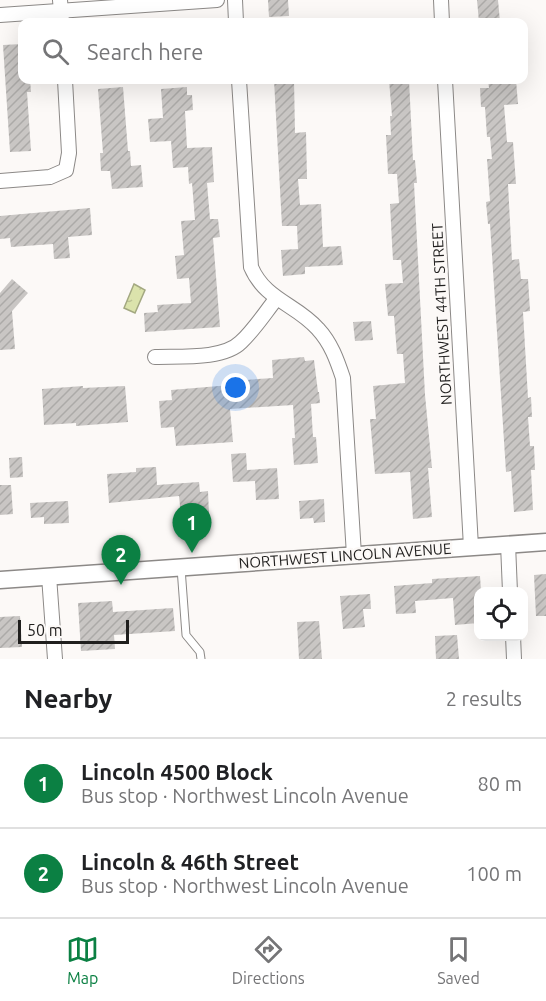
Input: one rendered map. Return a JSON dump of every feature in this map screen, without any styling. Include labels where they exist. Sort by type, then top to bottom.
[{"type":"street","points":[[0,15],[217,0]]},
{"type":"street","points":[[235,0],[236,18]]},
{"type":"street","points":[[441,0],[442,18]]},
{"type":"street","points":[[0,181],[50,177],[66,171],[69,153],[65,84]]},
{"type":"street","points":[[239,84],[249,258],[262,287],[318,328],[335,353],[343,378],[354,555]]},
{"type":"street","name":"NORTHWEST 44TH STREET","points":[[445,84],[471,548]]},
{"type":"street","points":[[155,357],[218,354],[230,350],[240,343],[276,299]]},
{"type":"street","name":"NORTHWEST LINCOLN AVENUE","points":[[0,580],[546,542]]},
{"type":"street","points":[[508,544],[510,587]]},
{"type":"street","points":[[49,576],[55,659]]},
{"type":"street","points":[[513,641],[514,659]]},
{"type":"lane","points":[[181,567],[186,635],[200,652],[201,659]]},
{"type":"water","points":[[134,284],[145,290],[135,313],[124,308]]},
{"type":"building","points":[[268,0],[288,0],[289,16],[269,17]]},
{"type":"building","points":[[477,0],[498,0],[500,18],[479,18]]},
{"type":"building","points":[[18,44],[18,84],[30,84],[31,92],[27,92],[31,151],[10,152],[3,45]]},
{"type":"building","points":[[274,84],[294,84],[295,133],[306,132],[307,179],[298,179],[300,205],[321,204],[323,247],[341,246],[343,265],[305,267],[305,274],[283,276],[281,250],[298,249],[297,226],[282,226]]},
{"type":"building","points":[[389,84],[409,84],[413,160],[415,160],[417,183],[414,183],[425,395],[432,468],[428,468],[432,517],[413,519],[410,472],[375,474],[370,419],[376,419],[373,386],[405,383],[403,354],[397,354],[394,316],[388,316],[385,284],[403,283],[401,260],[393,260],[390,204],[399,203],[397,174],[388,174],[386,135],[391,135],[390,116],[392,116]]},
{"type":"building","points":[[488,84],[516,84],[518,104],[504,105],[507,142],[513,142],[516,184],[508,184],[512,260],[519,259],[521,279],[528,279],[530,311],[523,312],[528,398],[531,397],[532,417],[528,417],[530,446],[534,446],[535,470],[531,470],[533,510],[514,512],[511,471],[506,472],[490,224],[488,224],[486,202],[490,201],[487,159],[492,159],[490,137],[487,137],[485,107],[481,107],[480,88],[489,88]]},
{"type":"building","points":[[123,87],[131,166],[141,165],[143,187],[112,189],[110,171],[101,171],[100,153],[103,153],[98,89]]},
{"type":"building","points":[[187,87],[187,95],[192,95],[193,110],[185,111],[187,148],[212,147],[214,182],[207,183],[210,219],[218,219],[220,237],[213,238],[220,327],[145,332],[144,313],[158,312],[157,305],[191,303],[189,278],[177,279],[175,256],[184,255],[181,221],[195,220],[192,183],[189,184],[188,167],[173,168],[171,141],[150,142],[148,119],[163,118],[161,89]]},
{"type":"building","points":[[90,208],[92,235],[68,237],[70,258],[54,259],[53,244],[11,247],[10,238],[0,239],[0,216]]},
{"type":"building","points":[[12,279],[28,293],[12,311],[15,349],[0,350],[0,293]]},
{"type":"building","points":[[371,321],[373,340],[355,341],[353,322]]},
{"type":"building","points":[[304,357],[305,361],[314,360],[319,392],[320,403],[311,404],[313,437],[316,437],[318,463],[294,465],[293,405],[230,409],[233,442],[176,446],[174,427],[161,428],[159,401],[172,400],[171,390],[231,385],[231,381],[273,378],[272,360]]},
{"type":"building","points":[[83,386],[83,388],[125,386],[128,422],[76,426],[76,423],[44,425],[42,389]]},
{"type":"building","points":[[246,453],[247,470],[277,468],[279,499],[256,500],[255,481],[233,482],[231,454]]},
{"type":"building","points":[[22,457],[23,477],[10,478],[9,458]]},
{"type":"building","points":[[156,467],[157,485],[199,482],[200,492],[208,491],[209,514],[181,516],[179,496],[109,503],[107,474],[136,472],[136,468]]},
{"type":"building","points":[[0,485],[11,485],[13,514],[0,515]]},
{"type":"building","points":[[324,499],[325,522],[314,523],[313,518],[300,519],[299,501]]},
{"type":"building","points":[[68,501],[69,523],[44,524],[44,517],[31,518],[30,503]]},
{"type":"building","points":[[546,574],[546,616],[536,616],[534,575]]},
{"type":"building","points":[[480,576],[481,587],[474,587],[474,623],[455,625],[453,598],[415,601],[416,613],[396,614],[394,586],[432,583],[432,579]]},
{"type":"building","points":[[370,594],[371,609],[363,609],[365,627],[343,629],[340,596]]},
{"type":"building","points":[[112,601],[113,612],[173,608],[175,631],[114,635],[115,649],[81,651],[78,603]]},
{"type":"building","points":[[20,616],[22,647],[0,648],[0,617]]},
{"type":"building","points":[[319,621],[322,659],[299,659],[297,622]]},
{"type":"building","points":[[457,635],[459,659],[436,659],[435,636]]},
{"type":"place","name":"Lincoln 4500 Block","points":[[192,553]]},
{"type":"place","name":"Lincoln & 46th Street","points":[[121,585]]}]
